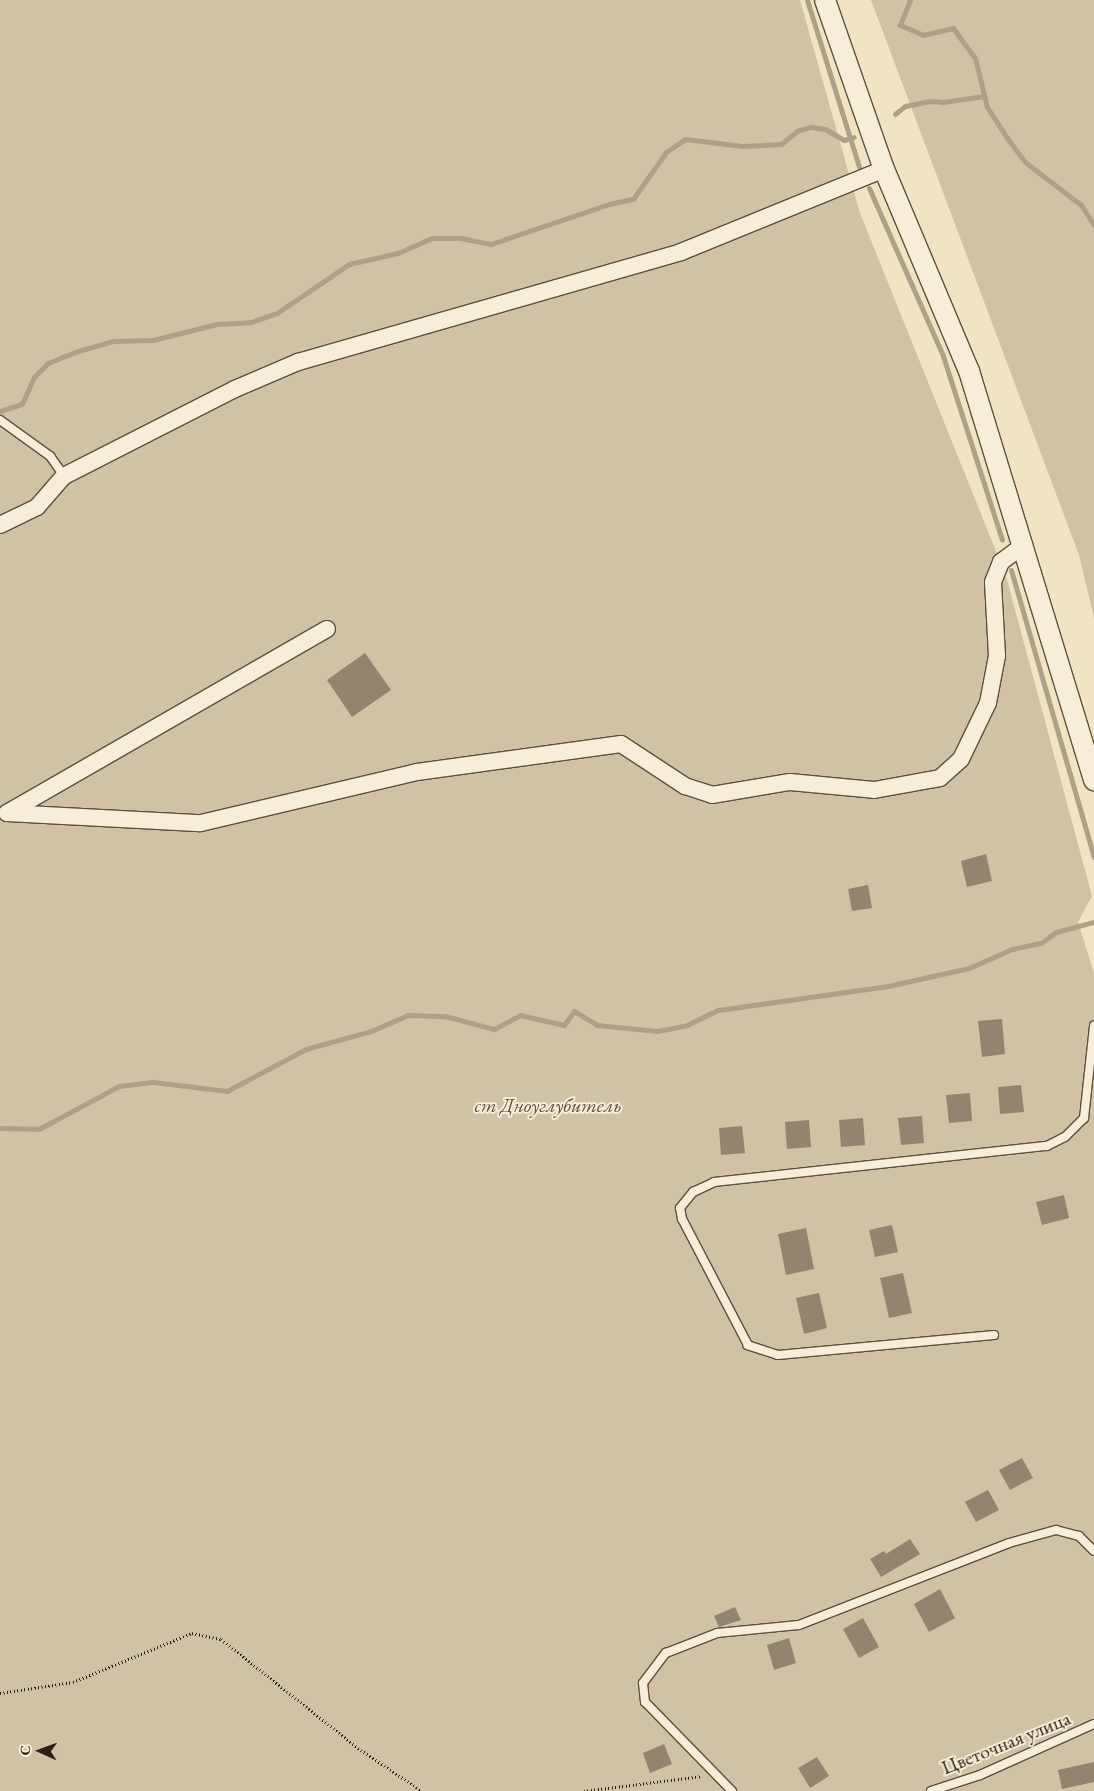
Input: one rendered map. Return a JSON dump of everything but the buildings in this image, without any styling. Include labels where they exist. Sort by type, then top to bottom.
[{"type":"street","points":[[825,0],[884,169],[969,371],[1094,780]]},
{"type":"street","points":[[0,525],[37,507],[64,476],[234,389],[298,362],[681,252],[884,169]]},
{"type":"street","points":[[4,814],[201,822],[417,772],[621,744],[685,786],[712,795],[790,782],[874,790],[940,778],[961,758],[988,703],[997,656],[993,582],[1000,562],[1022,546]]},
{"type":"street","points":[[4,814],[327,629]]},
{"type":"lane","points":[[0,420],[50,456],[64,476]]},
{"type":"lane","points":[[994,1335],[778,1355],[748,1345],[682,1219],[680,1208],[693,1192],[714,1182],[1047,1146],[1065,1138],[1084,1118],[1094,1026]]},
{"type":"lane","points":[[732,1791],[645,1702],[643,1683],[666,1653],[717,1633],[799,1625],[1009,1543],[1056,1530],[1079,1536],[1094,1551]]},
{"type":"lane","name":"Цветочная улица","points":[[931,1791],[980,1775],[1094,1724]]},
{"type":"path","points":[[0,1693],[73,1682],[192,1633],[214,1638],[222,1640],[358,1748],[422,1791]]},
{"type":"path","points":[[584,1791],[716,1775]]},
{"type":"green space","name":"ст Дноуглубитель","points":[[0,0],[800,0],[860,213],[1006,576],[1092,896],[1078,922],[1094,973],[1094,1791],[0,1791]]},
{"type":"green space","points":[[871,0],[1094,0],[1094,618],[1079,555]]},
{"type":"waterway","points":[[807,0],[859,167]]},
{"type":"waterway","points":[[910,0],[900,25],[923,35],[953,28],[975,58],[987,107],[1007,138],[1025,162],[1081,205],[1094,225]]},
{"type":"waterway","points":[[895,114],[905,106],[931,101],[943,102],[985,96]]},
{"type":"waterway","points":[[0,411],[22,404],[34,377],[48,363],[78,351],[113,341],[153,340],[217,324],[251,322],[277,313],[349,264],[398,253],[432,238],[460,238],[491,244],[609,204],[633,199],[666,152],[685,139],[743,146],[781,144],[797,131],[810,127],[825,129],[844,140],[854,137]]},
{"type":"waterway","points":[[869,188],[943,356],[1002,540]]},
{"type":"waterway","points":[[1011,570],[1094,857]]},
{"type":"waterway","points":[[0,1128],[39,1129],[119,1086],[153,1082],[227,1091],[306,1049],[371,1031],[408,1015],[445,1016],[494,1029],[520,1015],[564,1025],[574,1011],[597,1025],[657,1031],[687,1025],[718,1010],[888,986],[969,968],[1012,949],[1041,943],[1056,932],[1094,922]]}]
